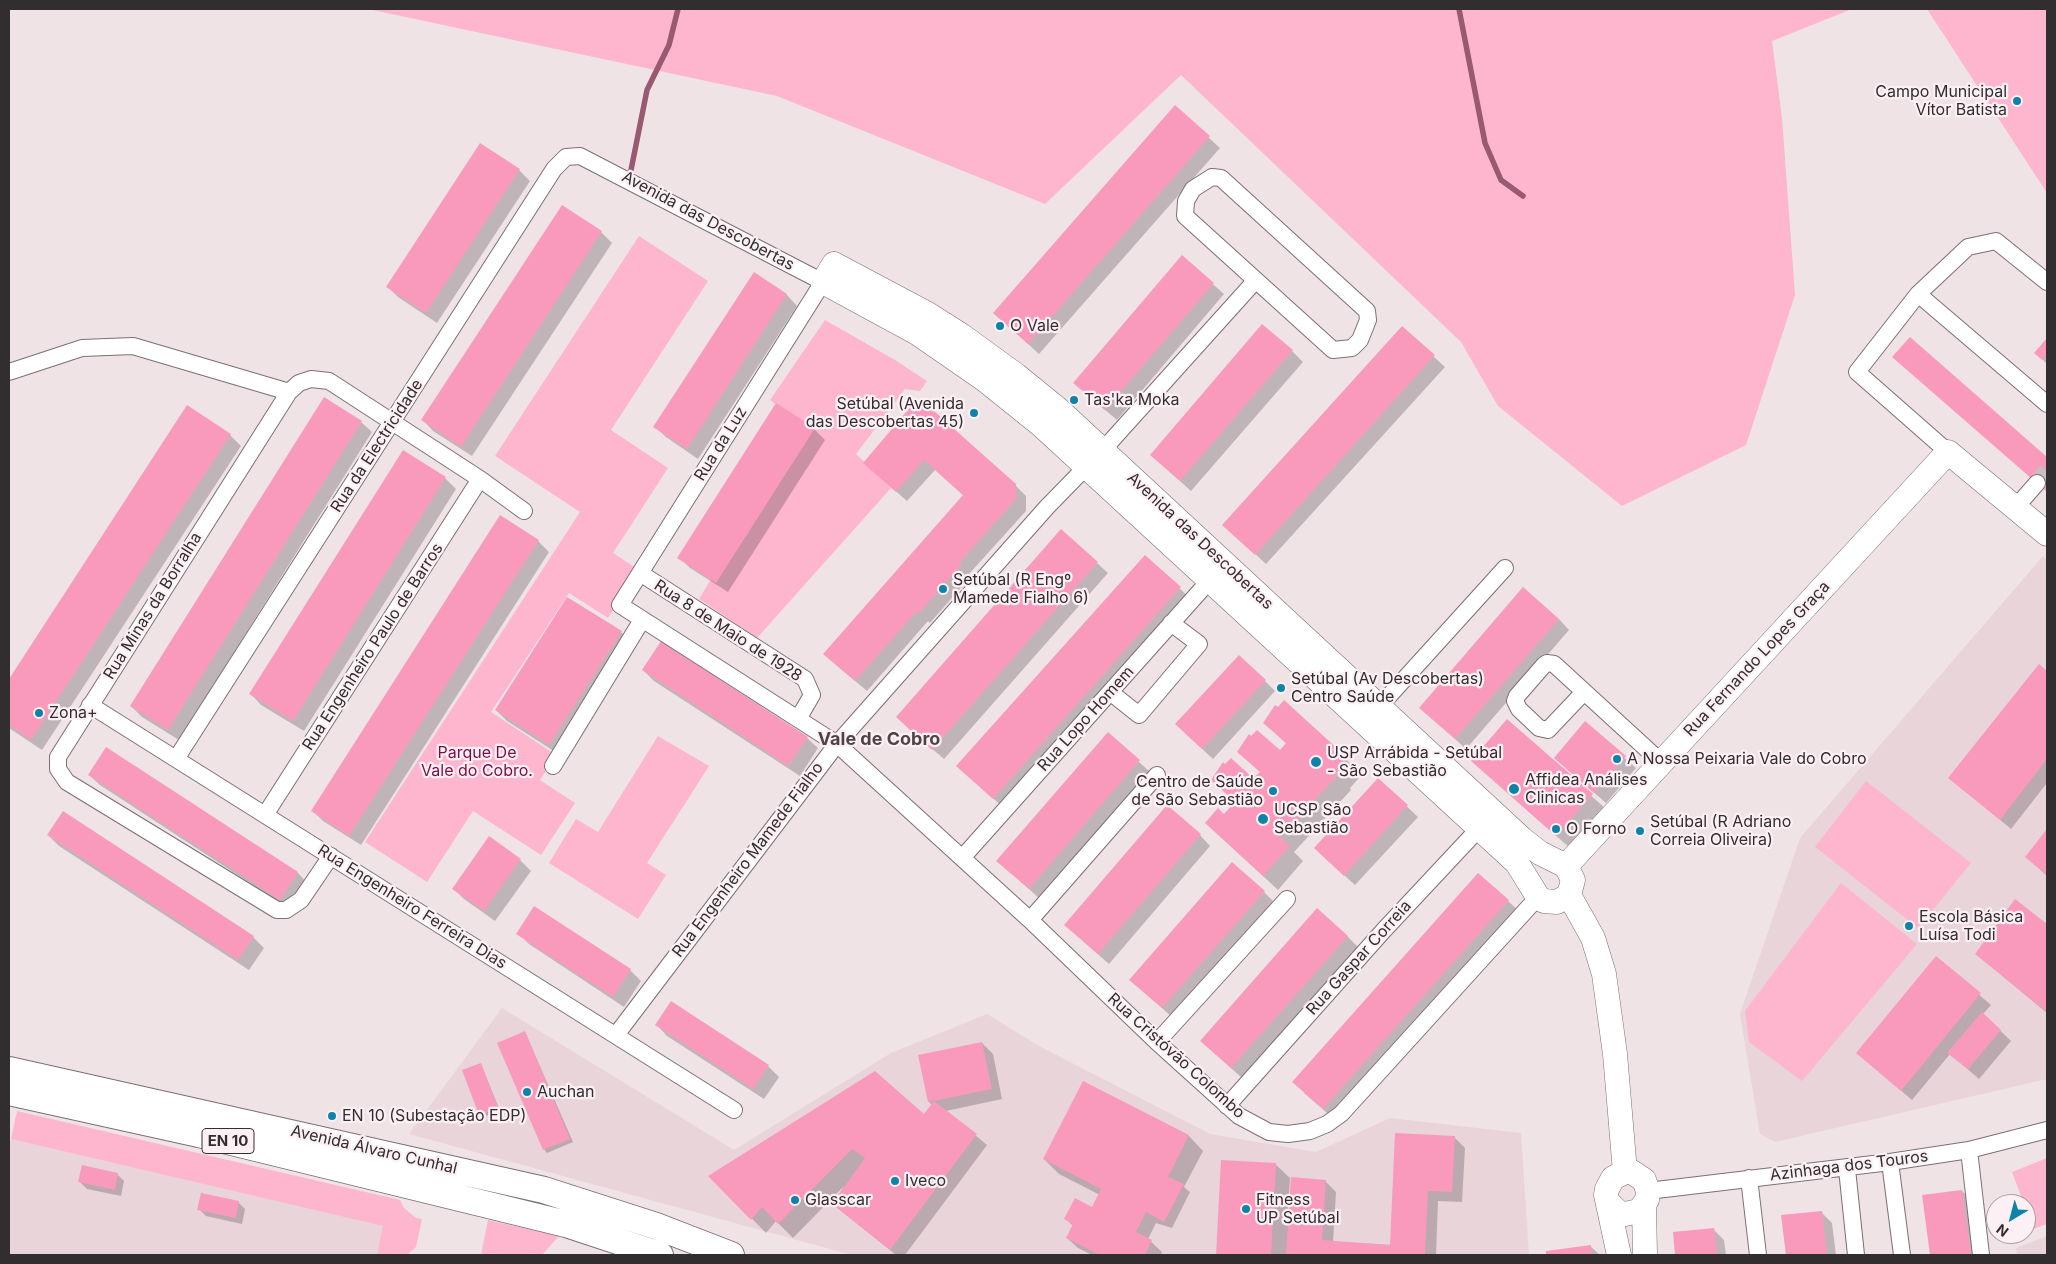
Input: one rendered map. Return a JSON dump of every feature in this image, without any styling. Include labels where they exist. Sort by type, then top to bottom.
[{"type":"main road","name":"Avenida Álvaro Cunhal","points":[[9,1070],[544,1190],[656,1226],[732,1255]]},
{"type":"main road","name":"Avenida Álvaro Cunhal","points":[[9,1092],[209,1136],[566,1224],[660,1255]]},
{"type":"street","name":"Rua da Electricidade","points":[[176,759],[560,162],[566,157],[573,156],[592,161]]},
{"type":"street","name":"Avenida das Descobertas","points":[[592,161],[823,282],[834,264],[928,314],[1016,375],[1210,580],[1486,820],[1540,853],[1564,864]]},
{"type":"street","points":[[1221,178],[1367,311],[1368,320],[1360,340],[1352,348],[1332,350],[1256,280],[1184,216],[1189,194],[1206,179],[1221,178]]},
{"type":"street","points":[[2047,282],[1996,241],[1968,247],[1918,294],[1857,372],[1948,452],[2047,534]]},
{"type":"street","name":"Rua Engenheiro Mamede Fialho","points":[[616,1035],[837,744],[1047,507],[1094,459],[1256,280]]},
{"type":"street","name":"Rua da Luz","points":[[642,620],[620,605],[823,282]]},
{"type":"street","points":[[1918,294],[2047,404]]},
{"type":"street","points":[[9,372],[82,348],[133,346],[289,392]]},
{"type":"street","name":"Rua Minas da Borralha","points":[[331,856],[301,900],[286,910],[277,910],[67,782],[58,769],[58,757],[289,392],[300,383],[311,379],[329,381],[480,479],[524,511]]},
{"type":"street","name":"Rua Fernando Lopes Graça","points":[[1564,864],[1662,763],[1948,452]]},
{"type":"street","name":"Avenida das Descobertas","points":[[1094,459],[1379,707],[1486,820],[1517,863],[1535,893]]},
{"type":"street","name":"Rua Engenheiro Paulo de Barros","points":[[266,815],[480,479]]},
{"type":"street","points":[[2016,507],[2037,483]]},
{"type":"street","points":[[1379,707],[1505,568]]},
{"type":"street","name":"Rua 8 de Maio de 1928","points":[[640,573],[805,679],[812,695],[798,719]]},
{"type":"street","name":"Rua Lopo Homem","points":[[962,858],[1210,580]]},
{"type":"street","points":[[553,766],[642,620],[837,744]]},
{"type":"street","points":[[1110,692],[1139,715],[1199,644],[1171,623]]},
{"type":"street","points":[[1584,692],[1662,763]]},
{"type":"street","name":"Rua Engenheiro Ferreira Dias","points":[[90,705],[734,1110]]},
{"type":"street","name":"Rua Cristóvão Colombo","points":[[837,744],[1030,920],[1157,1042],[1227,1106],[1253,1125],[1268,1132],[1288,1134],[1310,1131],[1327,1124],[1341,1114],[1535,893]]},
{"type":"street","points":[[1030,920],[1157,775]]},
{"type":"street","name":"Rua Gaspar Correia","points":[[1227,1106],[1384,930],[1486,820]]},
{"type":"street","points":[[1547,861],[1564,864],[1574,880],[1569,895],[1557,902],[1544,901],[1535,893],[1531,882],[1535,869],[1547,861]]},
{"type":"street","points":[[1569,895],[1593,938],[1604,974],[1615,1054],[1625,1172]]},
{"type":"street","points":[[1157,1042],[1287,899]]},
{"type":"street","name":"Azinhaga dos Touros","points":[[1646,1198],[1749,1178],[1847,1169],[1969,1150],[2047,1130]]},
{"type":"street","points":[[1969,1150],[1981,1255]]},
{"type":"street","points":[[1890,1162],[1902,1255]]},
{"type":"street","points":[[1847,1169],[1856,1255]]},
{"type":"street","points":[[1619,1255],[1606,1195],[1609,1182],[1618,1174],[1625,1172],[1638,1175],[1644,1180],[1646,1198],[1645,1255]]},
{"type":"street","points":[[1749,1178],[1758,1255]]},
{"type":"street","points":[[1608,1202],[1618,1212],[1625,1214],[1638,1211],[1646,1198]]},
{"type":"shaded area","name":"Escola Básica Luísa Todi","points":[[2043,556],[2047,560],[2047,1079],[1775,1142],[1760,1134],[1740,1014],[1800,838]]},
{"type":"shaded area","points":[[502,1008],[734,1150],[891,1053],[987,1014],[1039,1046],[1210,1134],[1316,1152],[1390,1118],[1521,1133],[1529,1255],[852,1255],[409,1134]]},
{"type":"shaded area","points":[[11,1139],[384,1226],[377,1255],[9,1255],[9,1151]]},
{"type":"shaded area","points":[[2047,1236],[2047,1255],[2017,1255],[2016,1248],[2026,1244],[2036,1244],[2036,1240]]},
{"type":"green space","points":[[368,9],[1852,9],[1772,41],[1782,118],[1795,295],[1746,445],[1622,506],[1498,406],[1461,342],[1181,75],[1045,204],[777,96]]},
{"type":"green space","name":"Campo Municipal Vítor Batista","points":[[1927,9],[2047,9],[2047,193]]},
{"type":"green space","name":"Parque De Vale do Cobro.","points":[[639,236],[708,281],[611,430],[668,468],[613,553],[639,570],[608,618],[569,593],[491,712],[556,755],[540,780],[575,803],[541,855],[473,811],[427,882],[365,842],[580,512],[495,456]]},
{"type":"green space","points":[[825,320],[895,360],[927,381],[920,391],[905,389],[856,454],[891,488],[757,638],[699,599],[805,426],[770,400]]},
{"type":"green space","points":[[658,736],[709,766],[647,863],[666,875],[638,919],[549,863],[576,819],[598,832]]},
{"type":"green space","points":[[1866,781],[1971,863],[1918,928],[1815,847]]},
{"type":"green space","points":[[1841,883],[1917,944],[1802,1081],[1749,1042],[1745,1011]]},
{"type":"green space","points":[[17,1111],[400,1200],[404,1208],[416,1218],[422,1219],[416,1247],[407,1255],[377,1255],[383,1226],[11,1139]]},
{"type":"green space","points":[[2047,1158],[2047,1224],[2036,1228],[2036,1194],[2020,1194],[2012,1172]]},
{"type":"green space","points":[[488,1220],[559,1236],[542,1255],[481,1255]]},
{"type":"building","points":[[1175,105],[1210,136],[1028,344],[993,313]]},
{"type":"building","points":[[480,143],[520,169],[426,313],[386,287]]},
{"type":"building","points":[[562,205],[602,231],[461,447],[421,420]]},
{"type":"building","points":[[1182,255],[1214,283],[1105,410],[1073,383]]},
{"type":"building","points":[[754,272],[787,294],[687,449],[653,427]]},
{"type":"building","points":[[1262,324],[1293,350],[1180,481],[1150,455]]},
{"type":"building","points":[[1402,326],[1435,355],[1255,555],[1222,525]]},
{"type":"building","points":[[1910,337],[2047,457],[2047,492],[1892,357]]},
{"type":"building","points":[[2047,338],[2047,359],[2045,357],[2042,360],[2034,353]]},
{"type":"building","points":[[324,397],[362,421],[168,730],[130,706]]},
{"type":"building","points":[[776,403],[815,428],[716,583],[677,558]]},
{"type":"building","points":[[925,403],[1016,484],[1016,499],[960,562],[962,564],[919,613],[917,611],[855,681],[823,654],[963,495],[924,460],[896,492],[863,463],[913,404]]},
{"type":"building","points":[[187,405],[231,434],[31,740],[9,725],[9,679]]},
{"type":"building","points":[[403,450],[446,477],[293,721],[249,694]]},
{"type":"building","points":[[500,515],[539,540],[349,836],[311,811]]},
{"type":"building","points":[[1061,529],[1098,562],[932,750],[896,717]]},
{"type":"building","points":[[1145,555],[1181,587],[993,799],[956,766]]},
{"type":"building","points":[[1523,587],[1559,619],[1455,739],[1419,708]]},
{"type":"building","points":[[567,597],[622,631],[549,745],[495,710]]},
{"type":"building","points":[[661,641],[808,737],[788,766],[642,670]]},
{"type":"building","points":[[1239,655],[1266,680],[1202,749],[1175,724]]},
{"type":"building","points":[[2039,664],[2047,671],[2047,759],[2000,820],[1948,778]]},
{"type":"building","name":"Centro de Saúde de São Sebastião","points":[[1284,700],[1341,752],[1338,755],[1346,762],[1336,773],[1338,775],[1280,837],[1290,846],[1263,876],[1205,823],[1218,808],[1224,814],[1235,802],[1211,780],[1223,762],[1225,764],[1231,758],[1253,778],[1260,772],[1237,752],[1249,734],[1251,736],[1257,730],[1280,750],[1286,743],[1263,723],[1275,705],[1278,707]]},
{"type":"building","points":[[1507,719],[1593,794],[1556,836],[1471,761]]},
{"type":"building","points":[[1585,721],[1626,756],[1594,793],[1554,758]]},
{"type":"building","points":[[1108,732],[1140,760],[1029,889],[996,861]]},
{"type":"building","points":[[106,747],[298,872],[280,900],[88,775]]},
{"type":"building","points":[[1378,778],[1408,805],[1344,876],[1314,848]]},
{"type":"building","points":[[1167,805],[1201,834],[1098,954],[1064,925]]},
{"type":"building","points":[[63,811],[254,936],[238,960],[47,835]]},
{"type":"building","points":[[2047,829],[2047,875],[2025,857]]},
{"type":"building","points":[[489,836],[521,859],[484,911],[452,889]]},
{"type":"building","points":[[1232,862],[1265,891],[1162,1008],[1129,980]]},
{"type":"building","points":[[1478,873],[1509,900],[1323,1109],[1292,1082]]},
{"type":"building","points":[[2015,899],[2047,924],[2047,1012],[1975,954]]},
{"type":"building","points":[[534,906],[631,969],[613,997],[516,934]]},
{"type":"building","points":[[1317,908],[1348,936],[1231,1068],[1200,1041]]},
{"type":"building","points":[[1936,956],[1981,993],[1901,1091],[1856,1053]]},
{"type":"building","points":[[671,1001],[769,1065],[753,1089],[655,1025]]},
{"type":"building","points":[[1982,1012],[2001,1030],[1968,1069],[1947,1053]]},
{"type":"building","points":[[525,1031],[570,1139],[543,1150],[497,1043]]},
{"type":"building","points":[[982,1042],[992,1089],[928,1102],[918,1055]]},
{"type":"building","points":[[481,1063],[498,1108],[479,1115],[462,1070]]},
{"type":"building","points":[[875,1071],[924,1114],[934,1101],[977,1134],[890,1250],[832,1204],[865,1158],[852,1149],[778,1224],[762,1207],[751,1220],[708,1176]]},
{"type":"building","points":[[1083,1081],[1189,1135],[1168,1177],[1184,1184],[1164,1222],[1146,1212],[1136,1232],[1152,1240],[1145,1255],[1100,1255],[1066,1238],[1073,1224],[1064,1219],[1075,1198],[1092,1207],[1101,1189],[1043,1159]]},
{"type":"building","points":[[1395,1133],[1455,1136],[1452,1192],[1428,1191],[1425,1255],[1286,1255],[1291,1177],[1326,1180],[1322,1240],[1390,1245]]},
{"type":"building","name":"Fitness UP Setúbal","points":[[1221,1160],[1276,1163],[1271,1255],[1216,1255]]},
{"type":"building","points":[[82,1165],[118,1173],[115,1190],[78,1182]]},
{"type":"building","points":[[1962,1190],[1971,1255],[1930,1255],[1922,1195]]},
{"type":"building","points":[[201,1193],[239,1201],[236,1218],[197,1210]]},
{"type":"building","points":[[1822,1211],[1827,1255],[1786,1255],[1781,1215]]},
{"type":"building","points":[[1714,1228],[1717,1255],[1675,1255],[1673,1232]]},
{"type":"building","points":[[1591,1245],[1592,1255],[1546,1255],[1546,1251]]},
{"type":"waterway","points":[[631,170],[647,90],[669,45],[678,9]]},
{"type":"waterway","points":[[1459,9],[1485,143],[1501,180],[1523,196]]},
{"type":"tunnel","points":[[2037,483],[2047,470]]},
{"type":"place","name":"Campo Municipal Vítor Batista","points":[[2017,101]]},
{"type":"place","name":"O Vale","points":[[1000,326]]},
{"type":"place","name":"Tas'ka Moka","points":[[1074,400]]},
{"type":"place","name":"Setúbal (Avenida das Descobertas 45)","points":[[974,413]]},
{"type":"place","name":"Setúbal (R Engº Mamede Fialho 6)","points":[[943,589]]},
{"type":"place","name":"Setúbal (Av Descobertas) Centro Saúde","points":[[1281,688]]},
{"type":"place","name":"Zona+","points":[[39,713]]},
{"type":"place","name":"A Nossa Peixaria Vale do Cobro","points":[[1617,759]]},
{"type":"place","name":"USP Arrábida - Setúbal - São Sebastião","points":[[1316,762]]},
{"type":"place","name":"Affidea Análises Clinicas","points":[[1514,789]]},
{"type":"place","name":"Centro de Saúde de São Sebastião","points":[[1273,791]]},
{"type":"place","name":"UCSP São Sebastião","points":[[1263,819]]},
{"type":"place","name":"O Forno","points":[[1556,829]]},
{"type":"place","name":"Setúbal (R Adriano Correia Oliveira)","points":[[1640,831]]},
{"type":"place","name":"Escola Básica Luísa Todi","points":[[1909,926]]},
{"type":"place","name":"Auchan","points":[[527,1092]]},
{"type":"place","name":"EN 10 (Subestação EDP)","points":[[332,1116]]},
{"type":"place","name":"Iveco","points":[[895,1181]]},
{"type":"place","name":"Glasscar","points":[[795,1200]]},
{"type":"place","name":"Fitness UP Setúbal","points":[[1246,1209]]},
{"type":"district","name":"Vale de Cobro","points":[[879,740]]}]
